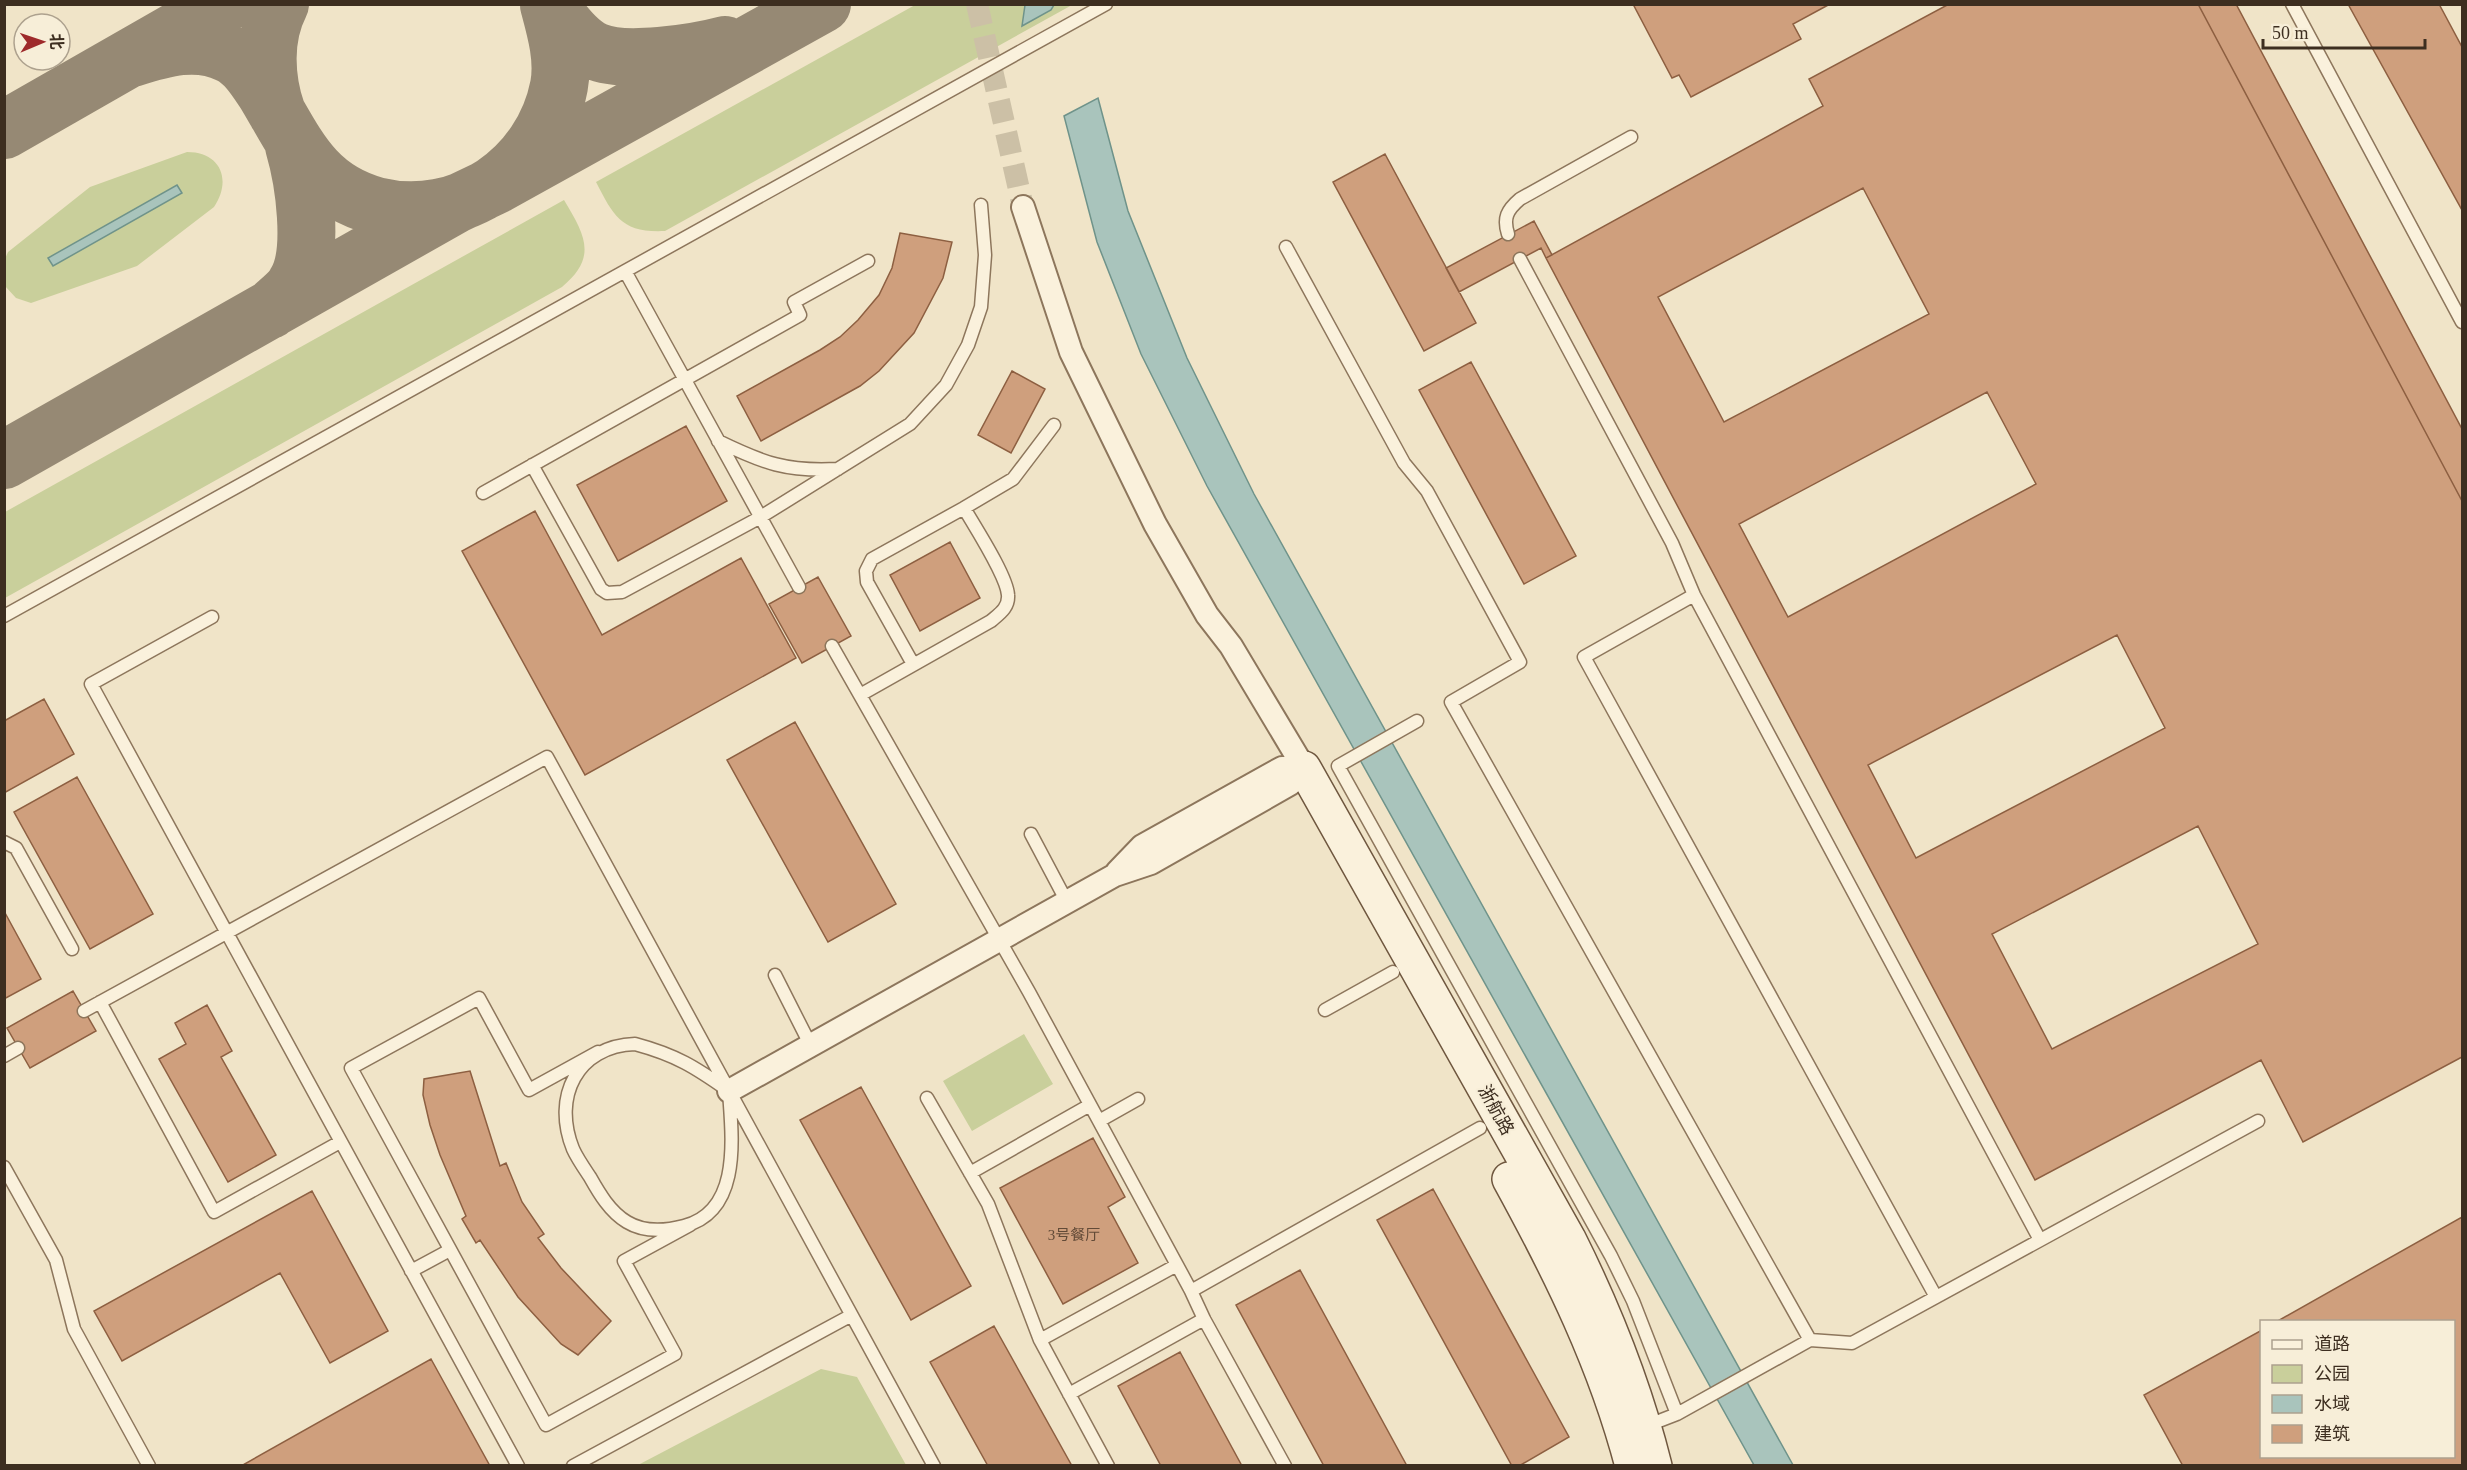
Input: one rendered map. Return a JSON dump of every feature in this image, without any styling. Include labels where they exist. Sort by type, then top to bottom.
[{"type":"street","points":[[729,1091],[1115,875],[1142,846],[1292,774],[1231,646],[1207,615],[1155,524],[1071,352],[1023,207]]},
{"type":"street","name":"浙航路","points":[[1292,774],[1393,972],[1574,1302],[1604,1373],[1655,1466]]},
{"type":"street","name":"浙航路","points":[[1292,774],[1569,1239],[1600,1300],[1626,1363],[1634,1430],[1632,1466]]},
{"type":"lane","points":[[4,616],[1106,4]]},
{"type":"lane","points":[[2292,4],[2462,321]]},
{"type":"lane","points":[[1508,234],[1506,216],[1510,207],[1520,199],[1631,137]]},
{"type":"lane","points":[[532,465],[601,589],[607,593],[622,592],[759,518],[910,424],[946,385],[968,345],[981,307],[985,255],[981,205]]},
{"type":"lane","points":[[1286,247],[1404,463],[1427,491],[1520,662],[1451,702],[1810,1340]]},
{"type":"lane","points":[[1520,259],[1672,543],[1694,595],[2040,1240]]},
{"type":"lane","points":[[483,493],[800,315],[794,302],[868,261]]},
{"type":"lane","points":[[625,271],[799,587]]},
{"type":"lane","points":[[913,664],[867,582],[866,571],[872,559],[1013,479],[1054,425]]},
{"type":"lane","points":[[717,441],[779,467],[804,471],[840,469]]},
{"type":"lane","points":[[860,695],[991,621],[1005,610],[1008,595],[1002,577],[964,508]]},
{"type":"lane","points":[[1694,595],[1584,657],[1936,1297]]},
{"type":"lane","points":[[212,617],[91,684],[518,1466]]},
{"type":"lane","points":[[832,646],[1000,941],[1285,1466]]},
{"type":"lane","points":[[1417,721],[1338,766],[1611,1256],[1633,1301],[1677,1414]]},
{"type":"lane","points":[[84,1011],[547,757],[933,1466]]},
{"type":"lane","points":[[1030,834],[1067,902]]},
{"type":"lane","points":[[4,842],[16,848],[72,949]]},
{"type":"lane","points":[[1325,1010],[1393,972]]},
{"type":"lane","points":[[775,975],[811,1046]]},
{"type":"lane","points":[[479,998],[529,1090],[598,1052],[615,1045],[635,1044],[667,1052],[689,1063],[729,1091],[731,1156],[727,1184],[719,1203],[690,1225],[624,1261],[675,1354],[546,1425],[351,1068],[479,998]]},
{"type":"lane","points":[[100,1002],[214,1212],[340,1142]]},
{"type":"lane","points":[[4,1056],[18,1048]]},
{"type":"lane","points":[[598,1052],[580,1066],[569,1090],[566,1118],[573,1148],[603,1199],[626,1222],[645,1230],[666,1231],[690,1225]]},
{"type":"lane","points":[[927,1098],[988,1204],[1040,1340],[1108,1466]]},
{"type":"lane","points":[[1099,1121],[1138,1099]]},
{"type":"lane","points":[[970,1173],[1090,1105]]},
{"type":"lane","points":[[1634,1430],[1677,1414],[1810,1340],[1852,1343],[2258,1121]]},
{"type":"lane","points":[[1191,1291],[1480,1128]]},
{"type":"lane","points":[[4,1167],[56,1260],[74,1329],[149,1466]]},
{"type":"lane","points":[[411,1271],[450,1250]]},
{"type":"lane","points":[[1040,1340],[1177,1265]]},
{"type":"lane","points":[[573,1466],[850,1316]]},
{"type":"lane","points":[[1070,1394],[1204,1319]]},
{"type":"green space","points":[[915,5],[1072,5],[665,231],[650,231],[629,226],[608,205],[596,182]]},
{"type":"green space","points":[[187,152],[199,153],[208,157],[220,169],[222,187],[219,197],[214,207],[137,266],[31,303],[16,298],[5,286],[4,261],[8,252],[90,187]]},
{"type":"green space","points":[[564,200],[582,235],[584,256],[573,276],[562,287],[5,598],[5,512]]},
{"type":"green space","points":[[1024,1034],[1053,1084],[972,1131],[943,1081]]},
{"type":"green space","points":[[821,1369],[857,1377],[906,1465],[638,1465]]},
{"type":"water","points":[[1025,4],[1054,5],[1051,10],[1022,26]]},
{"type":"water","points":[[1098,98],[1128,211],[1187,358],[1254,494],[1793,1465],[1754,1465],[1207,486],[1141,354],[1097,242],[1064,116]]},
{"type":"water","points":[[177,185],[182,193],[53,266],[48,258]]},
{"type":"building","points":[[1633,4],[1830,4],[1793,24],[1801,39],[1691,97],[1679,75],[1672,78]]},
{"type":"building","points":[[1949,4],[2198,4],[2462,501],[2462,1057],[2303,1142],[2261,1060],[2035,1180],[1546,258],[1823,106],[1809,79]],"holes":[[[1863,188],[1929,314],[1724,422],[1658,297]],[[1987,392],[2036,484],[1788,617],[1739,524]],[[2117,635],[2165,728],[1916,858],[1868,765]],[[2198,826],[2258,944],[2052,1049],[1992,934]]]},
{"type":"building","points":[[2198,4],[2236,4],[2462,429],[2462,501]]},
{"type":"building","points":[[2348,4],[2439,4],[2462,47],[2462,210]]},
{"type":"building","points":[[1385,154],[1476,323],[1424,351],[1333,182]]},
{"type":"building","points":[[1534,221],[1552,255],[1546,258],[1541,248],[1459,292],[1446,268]]},
{"type":"building","points":[[900,233],[952,242],[943,278],[914,333],[879,371],[860,386],[761,441],[737,396],[820,350],[840,337],[858,320],[879,295],[892,268]]},
{"type":"building","points":[[1471,362],[1576,556],[1524,584],[1419,390]]},
{"type":"building","points":[[1012,371],[1045,389],[1011,453],[978,435]]},
{"type":"building","points":[[686,426],[727,501],[618,561],[577,485]]},
{"type":"building","points":[[535,511],[602,635],[741,558],[796,658],[585,775],[462,551]]},
{"type":"building","points":[[950,542],[980,598],[920,631],[890,575]]},
{"type":"building","points":[[818,577],[851,636],[802,663],[769,604]]},
{"type":"building","points":[[44,699],[74,754],[4,793],[4,721]]},
{"type":"building","points":[[795,722],[896,904],[828,942],[727,760]]},
{"type":"building","points":[[77,777],[153,914],[90,949],[14,812]]},
{"type":"building","points":[[4,911],[41,979],[4,999]]},
{"type":"building","points":[[73,991],[96,1031],[30,1068],[7,1028]]},
{"type":"building","points":[[207,1005],[232,1051],[221,1057],[276,1155],[228,1182],[159,1059],[186,1044],[175,1023]]},
{"type":"building","points":[[470,1071],[500,1166],[506,1163],[522,1202],[544,1234],[538,1238],[561,1268],[611,1321],[578,1355],[561,1344],[518,1297],[480,1240],[476,1243],[462,1219],[466,1216],[440,1155],[423,1095],[424,1079]]},
{"type":"building","points":[[861,1087],[971,1286],[911,1320],[800,1120]]},
{"type":"building","points":[[1093,1138],[1125,1197],[1108,1207],[1138,1263],[1063,1304],[1000,1188]]},
{"type":"building","points":[[1433,1189],[1569,1437],[1519,1466],[1512,1466],[1377,1220]]},
{"type":"building","points":[[312,1191],[388,1331],[330,1363],[280,1273],[122,1361],[94,1311]]},
{"type":"building","points":[[2462,1217],[2462,1466],[2183,1466],[2144,1395],[2260,1331],[2260,1458],[2455,1458],[2455,1320],[2280,1320]]},
{"type":"building","points":[[1300,1270],[1407,1466],[1324,1466],[1236,1305]]},
{"type":"building","points":[[994,1326],[1072,1466],[988,1466],[930,1362]]},
{"type":"building","points":[[1180,1352],[1242,1466],[1161,1466],[1118,1386]]},
{"type":"building","points":[[431,1359],[490,1466],[241,1466]]},
{"type":"taxiway","points":[[4,130],[224,4]]},
{"type":"taxiway","points":[[277,113],[268,72],[268,44],[274,17],[280,4]]},
{"type":"taxiway","points":[[549,4],[575,37],[595,51],[608,55],[660,56],[725,45]]},
{"type":"taxiway","points":[[4,460],[456,204],[498,184],[822,4]]},
{"type":"taxiway","points":[[132,58],[180,46],[205,46],[229,54],[250,71],[297,147],[321,176],[336,188],[376,206],[408,210],[438,208],[467,199],[493,185],[516,166],[536,143],[550,116],[559,86],[561,66],[549,5]]},
{"type":"taxiway","points":[[270,310],[294,287],[302,270],[305,253],[304,196],[294,146]]},
{"type":"tunnel","points":[[977,4],[1023,207]]}]
